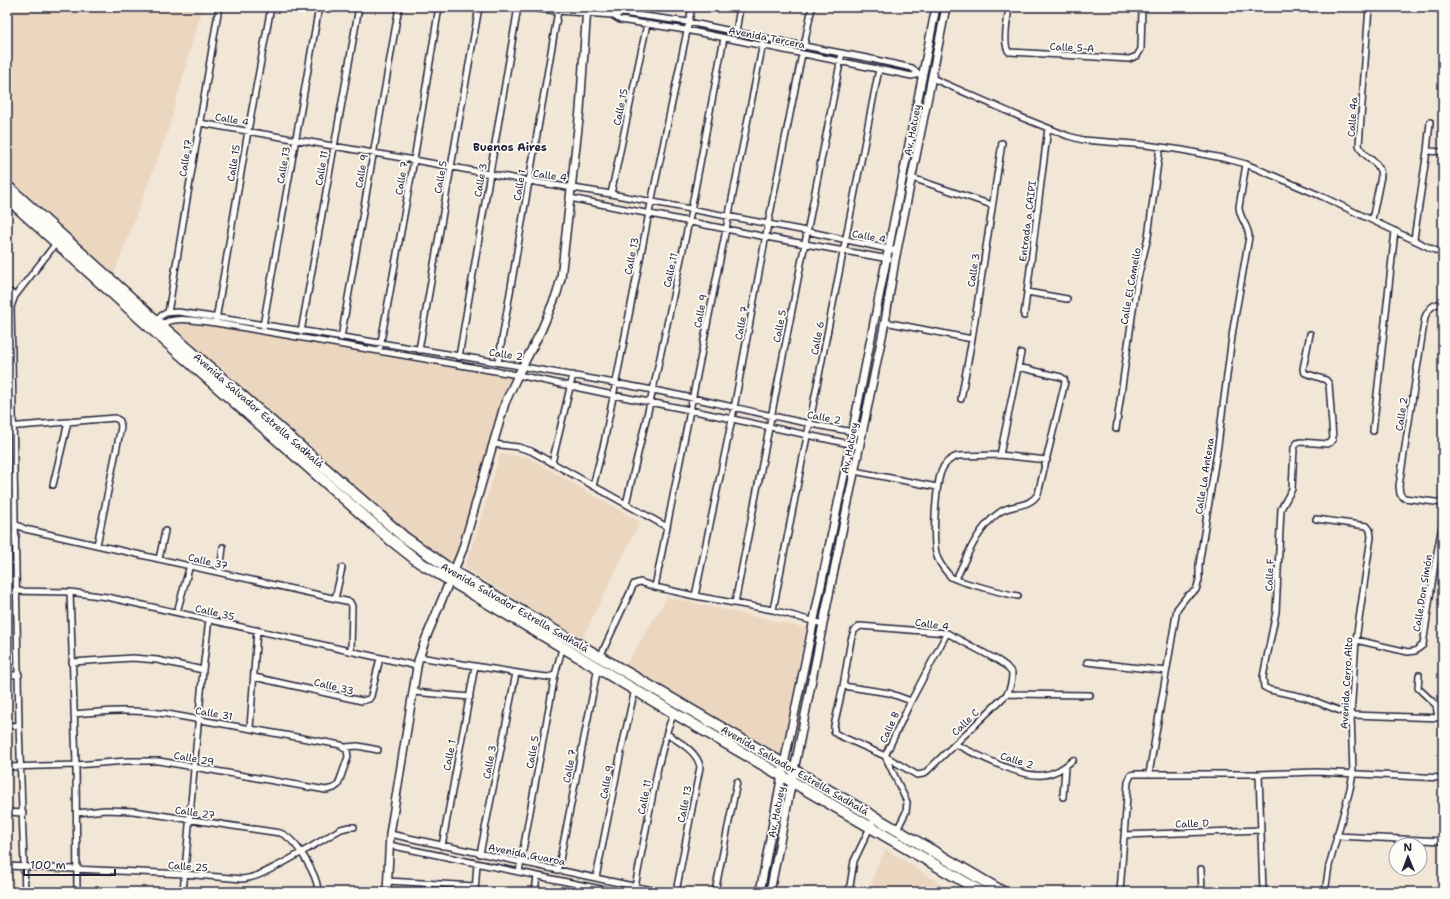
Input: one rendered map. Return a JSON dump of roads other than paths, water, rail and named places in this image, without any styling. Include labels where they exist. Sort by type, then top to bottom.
[{"type":"highway","name":"Avenida Salvador Estrella Sadhalá","points":[[7,186],[60,239],[154,325],[391,540],[419,562],[452,577],[599,662],[795,770],[1004,892]]},
{"type":"highway","name":"Avenida Salvador Estrella Sadhalá","points":[[7,198],[60,239]]},
{"type":"highway","points":[[7,204],[46,238],[60,239]]},
{"type":"highway","name":"Avenida Salvador Estrella Sadhalá","points":[[599,662],[635,689],[674,713],[982,892]]},
{"type":"main road","name":"Av. Hatuey","points":[[760,892],[783,776],[784,764],[889,249],[921,74],[936,7]]},
{"type":"main road","name":"Av. Hatuey","points":[[770,892],[885,322],[895,260],[946,7]]},
{"type":"main road","points":[[387,892],[390,834],[419,657],[452,577],[477,502],[505,403],[541,331],[557,293],[561,278],[580,110],[587,10]]},
{"type":"street","name":"Calle 17","points":[[168,313],[219,7]]},
{"type":"street","name":"Calle 15","points":[[216,321],[248,131],[271,7]]},
{"type":"street","name":"Calle 13","points":[[263,326],[297,140],[319,7]]},
{"type":"street","name":"Calle 11","points":[[301,332],[359,7]]},
{"type":"street","name":"Calle 9","points":[[341,338],[399,7]]},
{"type":"street","name":"Calle 7","points":[[379,351],[414,160],[439,7]]},
{"type":"street","name":"Calle 5","points":[[419,350],[479,7]]},
{"type":"street","name":"Calle 3","points":[[459,357],[518,7]]},
{"type":"street","points":[[521,7],[558,11],[587,10]]},
{"type":"street","name":"Calle 13","points":[[593,486],[604,443],[649,213],[692,7]]},
{"type":"street","points":[[736,32],[740,7]]},
{"type":"street","points":[[804,46],[812,7]]},
{"type":"street","name":"Calle 5-A","points":[[1009,7],[1006,43],[1007,50],[1013,52],[1129,59],[1136,56],[1140,49],[1142,7]]},
{"type":"street","name":"Calle 4a","points":[[1369,7],[1359,145],[1360,149],[1377,165],[1380,170],[1381,176],[1372,220]]},
{"type":"street","name":"Avenida Tercera","points":[[587,10],[612,15],[620,20],[686,30],[879,70],[912,76],[921,74]]},
{"type":"street","name":"Calle 1","points":[[498,363],[558,11]]},
{"type":"street","name":"Avenida Tercera","points":[[612,15],[622,13],[688,22],[912,68],[921,74]]},
{"type":"street","name":"Calle 15","points":[[611,194],[647,24]]},
{"type":"street","name":"Calle 11","points":[[626,504],[653,390],[692,209],[724,38]]},
{"type":"street","name":"Calle 9","points":[[655,588],[764,38]]},
{"type":"street","name":"Calle 5","points":[[734,603],[842,53]]},
{"type":"street","name":"Calle 7","points":[[695,596],[732,419],[768,224],[802,54]]},
{"type":"street","name":"Calle 6","points":[[773,610],[879,70]]},
{"type":"street","points":[[932,78],[1048,128],[1083,140],[1160,147],[1227,159],[1246,164],[1322,196],[1443,254]]},
{"type":"street","points":[[1414,239],[1430,122]]},
{"type":"street","name":"Calle 4","points":[[200,123],[611,194],[728,216],[898,251]]},
{"type":"street","name":"Entrada a CAIPI","points":[[1024,316],[1048,128]]},
{"type":"street","name":"Calle 3","points":[[961,399],[972,339],[1002,143]]},
{"type":"street","name":"Calle El Camello","points":[[1116,429],[1137,282],[1148,237],[1160,147]]},
{"type":"street","points":[[1427,151],[1443,152]]},
{"type":"street","name":"Calle La Antena","points":[[1149,774],[1177,609],[1187,596],[1196,590],[1200,580],[1199,565],[1218,445],[1233,329],[1249,238],[1248,230],[1239,210],[1246,164]]},
{"type":"street","points":[[912,178],[992,205]]},
{"type":"street","name":"Calle 4","points":[[570,198],[766,237],[895,260]]},
{"type":"street","points":[[1373,431],[1395,231]]},
{"type":"street","points":[[25,892],[19,726],[16,536],[10,426],[10,315],[15,296],[60,239]]},
{"type":"street","points":[[7,290],[15,296]]},
{"type":"street","points":[[1027,292],[1066,299]]},
{"type":"street","name":"Calle 2","points":[[1443,303],[1436,304],[1431,307],[1425,317],[1398,486],[1400,494],[1404,498],[1443,503]]},
{"type":"street","name":"Calle 2","points":[[154,325],[168,313],[178,312],[216,321],[518,375],[859,446]]},
{"type":"street","name":"Calle 2","points":[[154,325],[178,319],[263,326],[523,366],[653,390],[770,416],[862,433]]},
{"type":"street","points":[[885,322],[972,339]]},
{"type":"street","name":"Calle F","points":[[1310,334],[1303,369],[1305,373],[1326,380],[1330,384],[1333,439],[1328,444],[1300,442],[1294,448],[1292,489],[1281,509],[1276,612],[1263,682],[1264,687],[1267,689],[1304,697],[1351,715],[1441,718]]},
{"type":"street","points":[[1000,455],[1021,352]]},
{"type":"street","points":[[479,368],[481,360]]},
{"type":"street","points":[[956,580],[985,524],[1005,509],[1029,503],[1035,499],[1038,494],[1048,460],[1064,387],[1064,380],[1061,377],[1018,367]]},
{"type":"street","points":[[552,463],[573,375]]},
{"type":"street","points":[[10,426],[118,419],[121,424],[97,545]]},
{"type":"street","points":[[53,485],[68,422]]},
{"type":"street","points":[[493,444],[528,450],[667,527]]},
{"type":"street","points":[[1018,596],[956,580],[952,578],[937,559],[934,533],[937,488],[941,471],[952,457],[1000,455],[1048,460]]},
{"type":"street","points":[[854,471],[937,488]]},
{"type":"street","points":[[7,486],[14,486]]},
{"type":"street","name":"Avenida Cerro Alto","points":[[1316,519],[1361,524],[1367,526],[1370,530],[1371,537],[1356,640],[1351,715],[1353,773],[1345,809],[1336,836],[1325,892]]},
{"type":"street","name":"Calle Don Simón","points":[[1356,640],[1408,652],[1415,652],[1423,645],[1435,563],[1443,521]]},
{"type":"street","name":"Calle 37","points":[[15,524],[34,531],[350,602],[352,606],[351,651]]},
{"type":"street","points":[[159,559],[165,531]]},
{"type":"street","points":[[7,537],[16,536]]},
{"type":"street","points":[[220,572],[223,547]]},
{"type":"street","points":[[177,612],[190,565]]},
{"type":"street","points":[[335,599],[342,568]]},
{"type":"street","points":[[599,662],[634,584],[640,582],[655,588],[773,610],[823,624]]},
{"type":"street","name":"Calle 35","points":[[7,591],[70,592],[107,597],[417,666]]},
{"type":"street","points":[[70,592],[76,764],[77,892]]},
{"type":"street","points":[[183,892],[209,619]]},
{"type":"street","name":"Calle 4","points":[[844,686],[852,636],[858,628],[863,626],[947,633],[1006,666],[1012,674],[1012,684],[1007,694]]},
{"type":"street","points":[[250,728],[257,630]]},
{"type":"street","name":"Calle B","points":[[897,830],[906,812],[907,802],[885,756],[911,701],[947,633]]},
{"type":"street","name":"Calle 5","points":[[519,872],[555,675],[565,641]]},
{"type":"street","points":[[419,657],[545,677],[555,675]]},
{"type":"street","points":[[72,662],[133,658],[157,660],[203,670]]},
{"type":"street","name":"Calle 33","points":[[254,677],[362,701],[368,699],[370,696],[380,658]]},
{"type":"street","name":"Calle 7","points":[[558,870],[599,662]]},
{"type":"street","points":[[1087,662],[1166,671]]},
{"type":"street","name":"Calle 1","points":[[442,846],[475,666]]},
{"type":"street","name":"Calle 3","points":[[480,854],[516,673]]},
{"type":"street","points":[[7,675],[19,675]]},
{"type":"street","points":[[1419,675],[1418,688],[1436,705],[1441,718]]},
{"type":"street","points":[[885,756],[834,732],[834,726],[844,686],[889,693],[911,701]]},
{"type":"street","name":"Calle 9","points":[[596,878],[635,689]]},
{"type":"street","points":[[413,692],[470,697]]},
{"type":"street","points":[[1007,694],[1090,695]]},
{"type":"street","name":"Calle C","points":[[885,756],[919,775],[926,772],[1007,694]]},
{"type":"street","name":"Calle 31","points":[[74,714],[112,710],[145,710],[341,745],[346,748],[358,746],[378,750]]},
{"type":"street","name":"Calle 11","points":[[634,887],[658,767],[670,721],[674,713]]},
{"type":"street","points":[[7,725],[19,726]]},
{"type":"street","name":"Calle 13","points":[[667,734],[696,756],[700,767],[676,892]]},
{"type":"street","name":"Calle 2","points":[[955,744],[992,762],[1031,774],[1043,776],[1065,767],[1073,760]]},
{"type":"street","name":"Calle 29","points":[[7,767],[126,761],[159,761],[330,790],[338,785],[341,779],[348,757],[346,748]]},
{"type":"street","points":[[1063,797],[1065,767]]},
{"type":"street","points":[[1120,892],[1128,782],[1131,775],[1316,772],[1443,778]]},
{"type":"street","points":[[1259,774],[1262,892]]},
{"type":"street","points":[[715,892],[737,782]]},
{"type":"street","name":"Calle 27","points":[[77,813],[105,810],[133,811],[286,834],[301,854],[315,878],[318,892]]},
{"type":"street","points":[[7,812],[23,813]]},
{"type":"street","points":[[849,892],[854,861],[875,816]]},
{"type":"street","name":"Calle 25","points":[[7,866],[184,874],[242,879],[251,878],[301,854],[342,829],[354,827]]},
{"type":"street","name":"Calle D","points":[[1124,835],[1261,830]]},
{"type":"street","name":"Avenida Guaroa","points":[[390,834],[661,892]]},
{"type":"street","points":[[1336,836],[1443,840]]},
{"type":"street","name":"Avenida Guaroa","points":[[389,845],[615,892]]},
{"type":"street","points":[[475,892],[477,864]]},
{"type":"street","points":[[1201,869],[1202,892]]},
{"type":"street","points":[[535,892],[537,876]]},
{"type":"street","points":[[387,881],[475,886]]},
{"type":"district","name":"Buenos Aires","points":[[510,147]]}]
